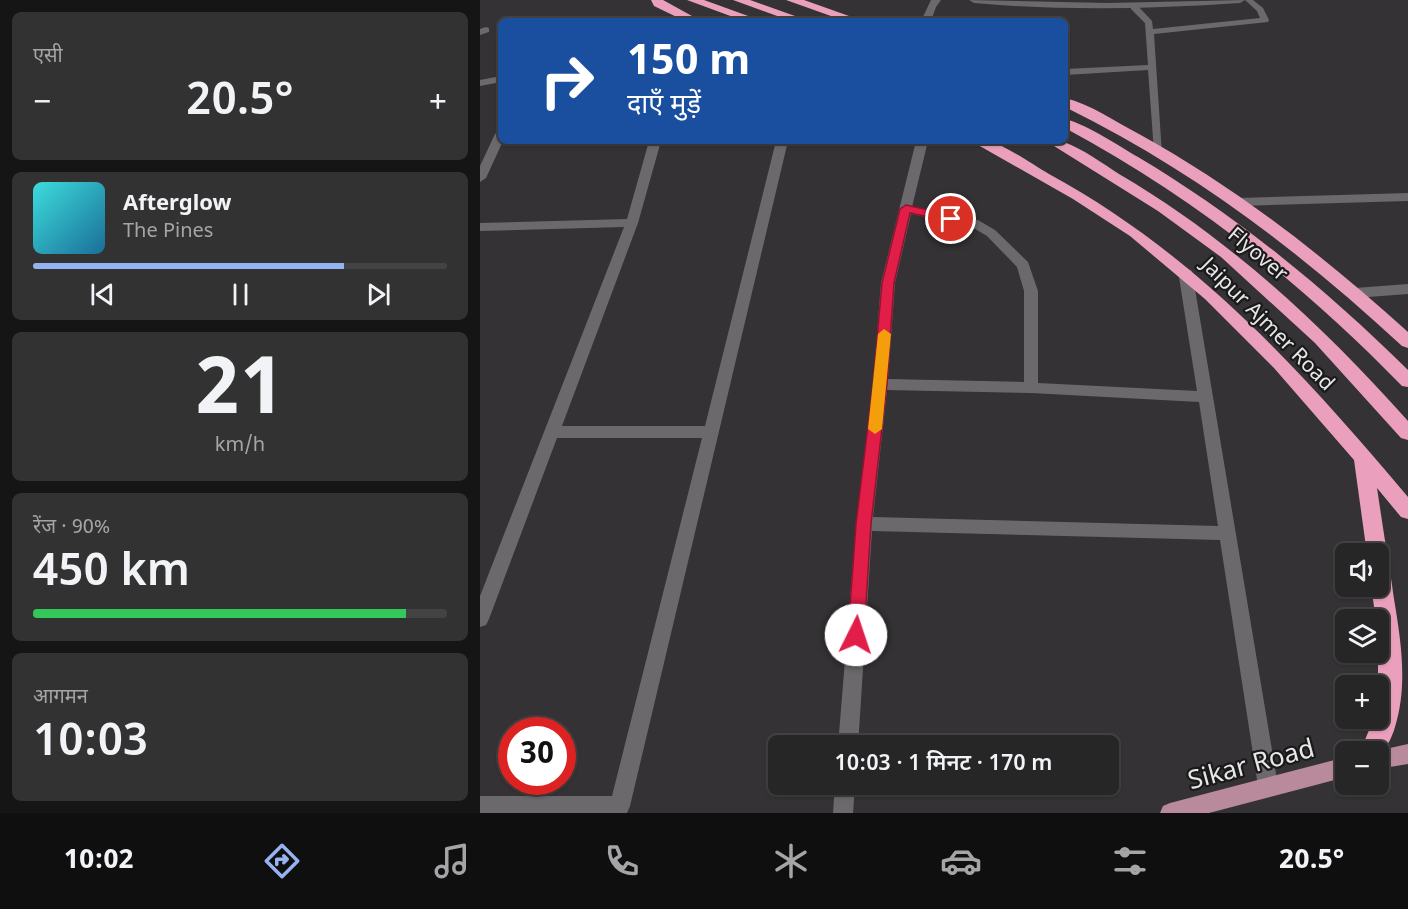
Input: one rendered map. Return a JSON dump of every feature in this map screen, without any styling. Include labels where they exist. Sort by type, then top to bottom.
[{"type":"highway","points":[[657,0],[658,4],[688,18]]},
{"type":"highway","points":[[693,0],[747,18]]},
{"type":"highway","points":[[739,0],[794,18]]},
{"type":"highway","points":[[792,0],[848,18]]},
{"type":"highway","points":[[1068,104],[1159,153],[1239,202],[1293,242],[1355,293],[1408,342]]},
{"type":"highway","name":"Flyover","points":[[1068,125],[1131,160],[1264,250],[1329,305],[1408,381]]},
{"type":"highway","name":"Jaipur Ajmer Road","points":[[984,144],[1073,192],[1134,232],[1185,271],[1239,320],[1364,457],[1408,511]]},
{"type":"highway","name":"Flyover","points":[[1058,144],[1153,201],[1225,252],[1293,312],[1375,395],[1408,433]]},
{"type":"highway","points":[[1364,457],[1376,543]]},
{"type":"highway","points":[[1377,741],[1384,726],[1390,696],[1390,654],[1382,597]]},
{"type":"main road","points":[[1389,757],[1408,754]]},
{"type":"main road","name":"Sikar Road","points":[[1170,813],[1335,770]]},
{"type":"street","points":[[927,18],[936,0]]},
{"type":"street","points":[[974,0],[1069,7],[1122,4],[1134,7],[1240,0]]},
{"type":"street","points":[[480,83],[498,80]]},
{"type":"street","points":[[480,178],[498,140]]},
{"type":"street","points":[[480,619],[484,601],[554,432],[632,223],[654,144]]},
{"type":"street","points":[[480,806],[620,807],[781,144]]},
{"type":"street","points":[[849,735],[864,524],[880,384],[888,283],[921,144]]},
{"type":"street","points":[[1239,202],[1408,197]]},
{"type":"street","points":[[906,209],[974,223],[991,233],[1023,265],[1031,291],[1031,388]]},
{"type":"street","points":[[480,227],[632,223]]},
{"type":"street","points":[[1185,271],[1268,786]]},
{"type":"street","points":[[1355,293],[1408,289]]},
{"type":"street","points":[[880,384],[1031,388],[1206,397]]},
{"type":"street","points":[[554,432],[712,432]]},
{"type":"street","points":[[864,524],[1227,533]]},
{"type":"street","points":[[843,813],[844,795]]},
{"type":"lane","points":[[1150,32],[1265,20],[1265,16],[1249,0]]},
{"type":"lane","points":[[1134,7],[1149,23],[1159,153]]},
{"type":"lane","points":[[1068,72],[1153,67]]},
{"type":"slow traffic","points":[[875,429],[884,334]]},
{"type":"route","points":[[856,635],[864,524],[880,384],[888,283],[906,209],[951,219]]}]
